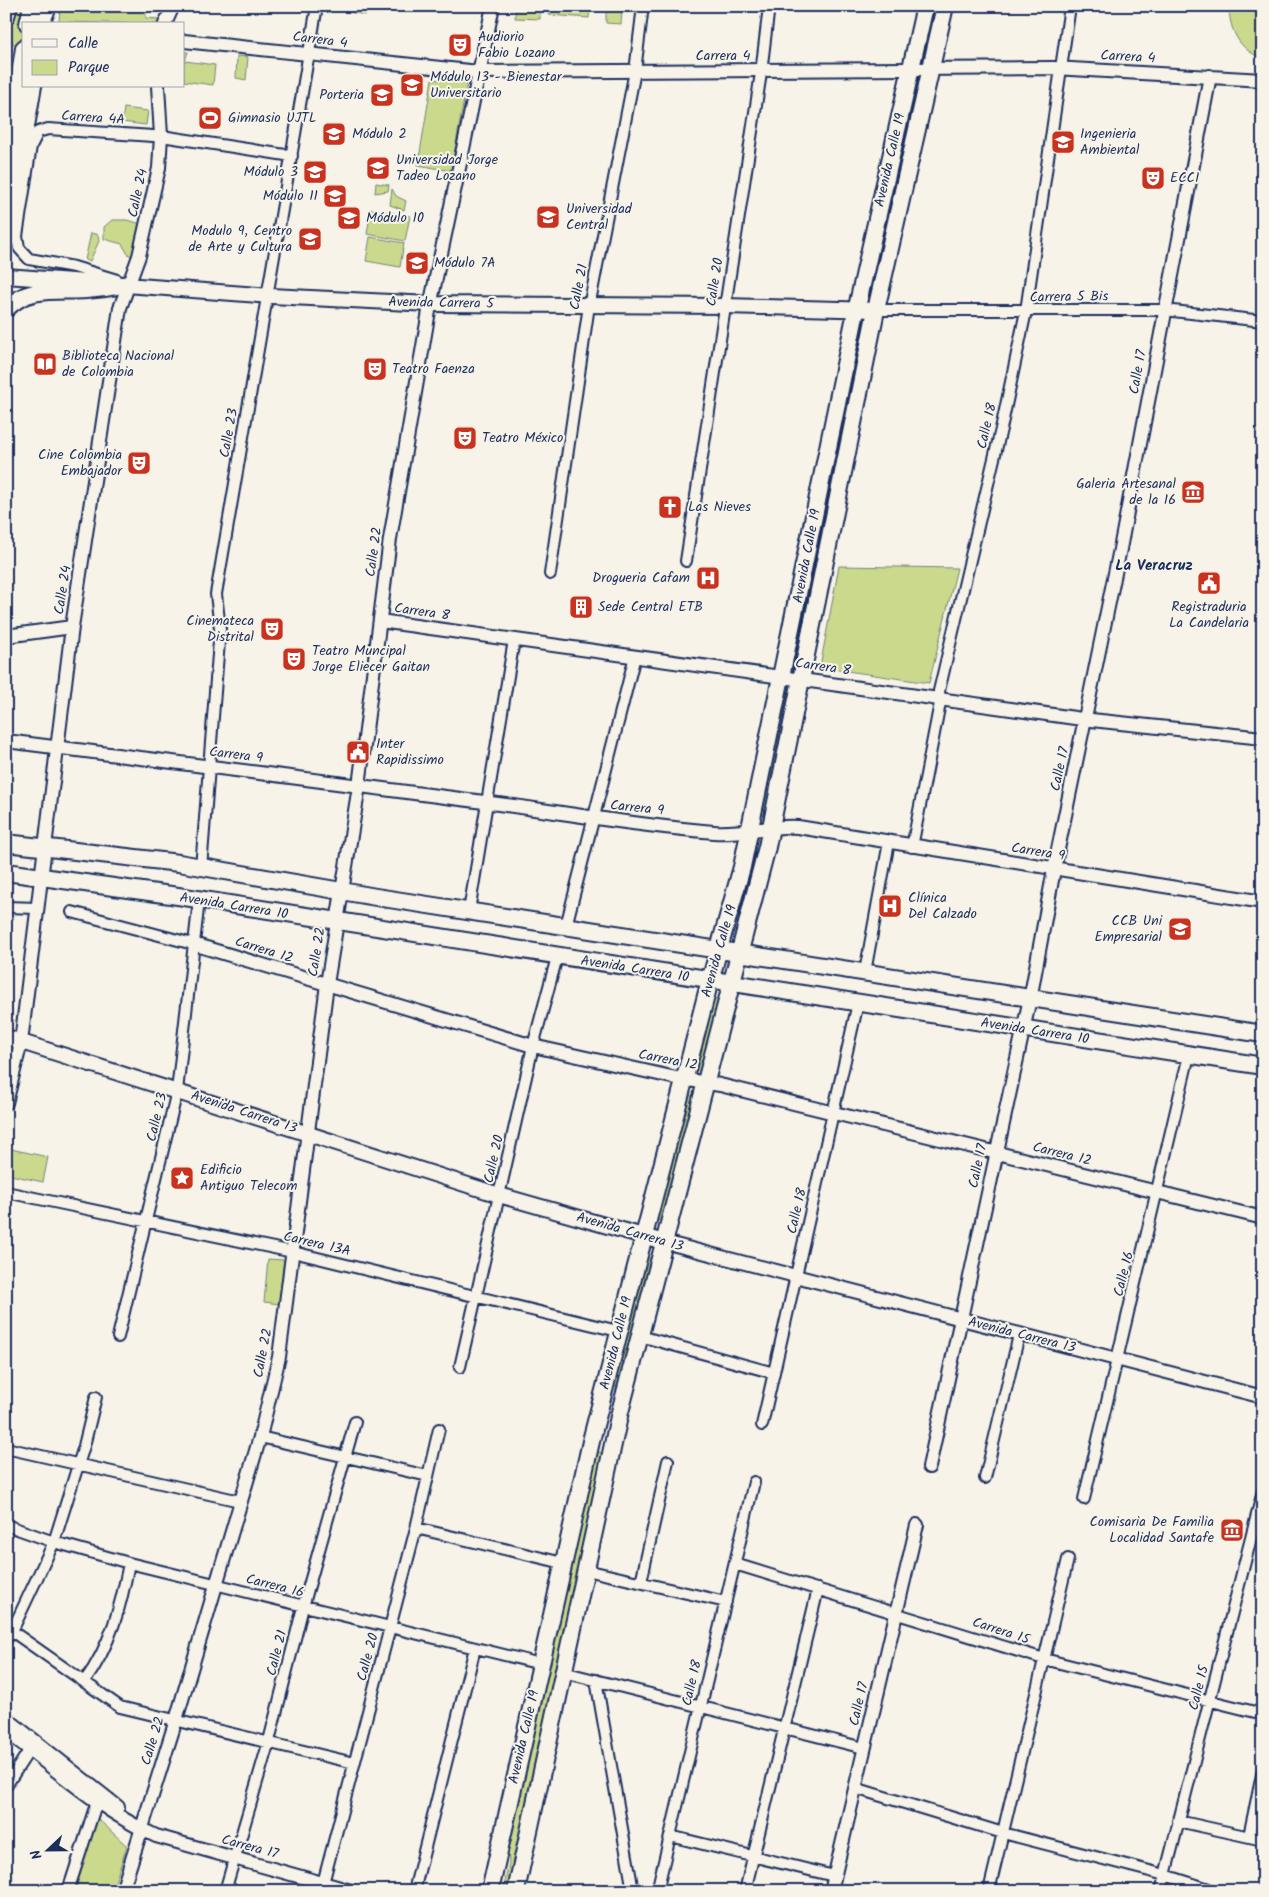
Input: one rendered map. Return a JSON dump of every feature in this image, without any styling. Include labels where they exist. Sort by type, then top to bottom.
[{"type":"main road","points":[[6,16],[9,6]]},
{"type":"main road","name":"Avenida Calle 19","points":[[490,1891],[563,1563],[618,1331],[750,831],[856,310],[924,6]]},
{"type":"main road","name":"Avenida Calle 19","points":[[516,1891],[613,1442],[771,828],[876,310],[945,6]]},
{"type":"main road","points":[[6,165],[22,61]]},
{"type":"main road","points":[[6,199],[13,174],[28,88]]},
{"type":"main road","points":[[6,241],[28,88]]},
{"type":"main road","name":"Avenida Carrera 5","points":[[6,276],[267,296],[430,304],[725,306],[876,310]]},
{"type":"main road","points":[[6,309],[18,299],[42,291],[85,290],[128,284]]},
{"type":"main road","points":[[6,843],[201,868],[1263,1034]]},
{"type":"main road","name":"Avenida Carrera 10","points":[[6,872],[198,900],[1263,1066]]},
{"type":"main road","name":"Avenida Carrera 13","points":[[6,1037],[308,1132],[500,1195],[664,1242]]},
{"type":"street","points":[[166,22],[173,6]]},
{"type":"street","name":"Calle 23","points":[[201,868],[220,630],[216,594],[316,6]]},
{"type":"street","name":"Calle 22","points":[[122,1891],[176,1720],[260,1437],[279,1357],[328,984],[358,786],[390,539],[430,304],[494,6]]},
{"type":"street","name":"Calle 21","points":[[550,574],[590,305],[635,72],[643,6]]},
{"type":"street","name":"Calle 20","points":[[686,561],[762,71],[769,6]]},
{"type":"street","name":"Calle 18","points":[[912,847],[940,703],[938,698],[1026,311],[1070,6]]},
{"type":"street","name":"Carrera 4","points":[[185,41],[480,72],[1061,68],[1263,80]]},
{"type":"street","name":"Calle 17","points":[[929,1467],[1030,997],[1120,549],[1210,76]]},
{"type":"street","name":"Calle 24","points":[[6,1103],[21,1042],[72,627],[120,308],[137,262],[154,195],[161,136],[158,88]]},
{"type":"street","name":"Carrera 4A","points":[[128,284],[74,267],[34,260],[22,253],[17,236],[31,146],[38,132],[48,129],[161,136],[292,156]]},
{"type":"street","name":"Carrera 5 Bis","points":[[876,310],[1164,310],[1263,321]]},
{"type":"street","name":"Carrera 8","points":[[380,621],[1086,718],[1263,738]]},
{"type":"street","points":[[6,636],[72,627]]},
{"type":"street","points":[[468,911],[514,640]]},
{"type":"street","points":[[566,926],[635,656]]},
{"type":"street","name":"Carrera 9","points":[[6,741],[713,832],[798,827],[1054,870],[1263,902]]},
{"type":"street","points":[[865,972],[889,842]]},
{"type":"street","name":"Calle 23","points":[[118,1337],[178,1091],[198,900]]},
{"type":"street","points":[[6,907],[37,908]]},
{"type":"street","name":"Carrera 12","points":[[72,912],[193,944],[533,1046],[684,1080],[705,1082],[833,1112],[1263,1218]]},
{"type":"street","name":"Calle 20","points":[[460,1367],[533,1046],[558,957]]},
{"type":"street","name":"Calle 18","points":[[762,1425],[858,1003]]},
{"type":"street","name":"Calle 16","points":[[1084,1498],[1158,1193],[1189,1055]]},
{"type":"street","name":"Carrera 13A","points":[[6,1192],[293,1252],[618,1331]]},
{"type":"street","name":"Avenida Carrera 13","points":[[664,1242],[1263,1397]]},
{"type":"street","points":[[985,1478],[1019,1335]]},
{"type":"street","points":[[640,1336],[774,1373]]},
{"type":"street","points":[[96,1397],[79,1466],[54,1542],[8,1632],[85,1681],[120,1707],[269,1741],[354,1763]]},
{"type":"street","name":"Calle 21","points":[[225,1891],[269,1741],[355,1422]]},
{"type":"street","name":"Calle 20","points":[[322,1887],[416,1528],[439,1429]]},
{"type":"street","points":[[260,1437],[428,1476]]},
{"type":"street","points":[[6,1448],[240,1501]]},
{"type":"street","points":[[641,1582],[668,1460]]},
{"type":"street","name":"Calle 18","points":[[657,1891],[754,1482]]},
{"type":"street","name":"Calle 15","points":[[1162,1891],[1178,1821],[1211,1700],[1263,1491]]},
{"type":"street","name":"Calle 17","points":[[831,1891],[917,1524]]},
{"type":"street","name":"Carrera 16","points":[[6,1525],[54,1542],[130,1563],[540,1664]]},
{"type":"street","points":[[416,1528],[563,1563]]},
{"type":"street","points":[[989,1891],[1068,1559]]},
{"type":"street","points":[[85,1681],[98,1663],[120,1608],[130,1563]]},
{"type":"street","name":"Carrera 15","points":[[734,1564],[818,1588],[1044,1659],[1263,1714]]},
{"type":"street","points":[[586,1570],[726,1602]]},
{"type":"street","points":[[744,1891],[818,1588]]},
{"type":"street","points":[[414,1891],[475,1648]]},
{"type":"street","points":[[563,1672],[864,1748]]},
{"type":"street","points":[[596,1680],[633,1891]]},
{"type":"street","name":"Carrera 17","points":[[6,1718],[105,1796],[142,1830]]},
{"type":"street","name":"Carrera 17","points":[[6,1731],[97,1801],[142,1830],[171,1842],[234,1859],[322,1887],[351,1891]]},
{"type":"street","points":[[6,1786],[30,1749]]},
{"type":"street","points":[[1249,1836],[1263,1770]]},
{"type":"street","points":[[855,1788],[1003,1833],[1166,1875],[1215,1891]]},
{"type":"street","points":[[68,1891],[97,1801]]},
{"type":"street","points":[[1178,1821],[1263,1840]]},
{"type":"street","points":[[670,1836],[834,1876]]},
{"type":"green space","points":[[14,6],[29,6],[26,22],[22,22],[22,46],[7,42]]},
{"type":"green space","points":[[83,6],[146,6],[146,18],[160,19],[159,22],[59,22],[60,9]]},
{"type":"green space","points":[[344,6],[365,10],[365,15],[344,11]]},
{"type":"green space","points":[[550,6],[590,6],[589,18],[549,15]]},
{"type":"green space","points":[[931,6],[939,6],[929,55],[921,54]]},
{"type":"green space","points":[[1229,6],[1263,6],[1263,58],[1248,50],[1237,38],[1229,15]]},
{"type":"green space","points":[[516,7],[540,8],[540,19],[515,18]]},
{"type":"green space","points":[[606,10],[622,11],[621,24],[606,23]]},
{"type":"green space","points":[[237,56],[248,57],[246,80],[236,78]]},
{"type":"green space","points":[[185,61],[215,65],[213,85],[185,81]]},
{"type":"green space","points":[[432,79],[467,83],[451,171],[418,165]]},
{"type":"green space","points":[[913,80],[921,82],[873,291],[864,290]]},
{"type":"green space","points":[[124,108],[148,111],[146,125],[122,122]]},
{"type":"green space","points":[[376,183],[389,185],[388,191],[375,193]]},
{"type":"green space","points":[[392,189],[396,196],[406,201],[404,210],[390,205]]},
{"type":"green space","points":[[371,209],[410,216],[405,241],[367,234]]},
{"type":"green space","points":[[112,220],[127,220],[141,224],[133,257],[128,254],[122,244],[104,239],[104,227]]},
{"type":"green space","points":[[91,233],[98,235],[99,241],[90,261],[85,260]]},
{"type":"green space","points":[[370,237],[404,243],[400,267],[366,261]]},
{"type":"green space","points":[[857,326],[866,327],[825,536],[817,535]]},
{"type":"green space","points":[[839,566],[957,568],[929,683],[820,667]]},
{"type":"green space","points":[[809,568],[817,570],[800,661],[791,659]]},
{"type":"green space","points":[[787,691],[794,693],[771,811],[763,809]]},
{"type":"green space","points":[[713,998],[719,1000],[700,1071],[695,1069]]},
{"type":"green space","points":[[689,1095],[695,1097],[664,1222],[656,1220]]},
{"type":"green space","points":[[6,1148],[48,1157],[43,1182],[6,1174]]},
{"type":"green space","points":[[646,1257],[653,1259],[620,1388],[612,1386]]},
{"type":"green space","points":[[268,1259],[284,1260],[279,1304],[264,1302]]},
{"type":"green space","points":[[596,1451],[602,1453],[590,1508],[587,1537],[509,1891],[503,1891],[509,1863],[508,1850],[520,1788]]},
{"type":"green space","points":[[97,1818],[127,1846],[112,1891],[75,1891]]},
{"type":"place","name":"Audiorio Fabio Lozano","points":[[460,45]]},
{"type":"place","name":"Módulo 13 - Bienestar Universitario","points":[[412,85]]},
{"type":"place","name":"Porteria","points":[[382,95]]},
{"type":"place","name":"Gimnasio UJTL","points":[[210,118]]},
{"type":"place","name":"Módulo 2","points":[[334,134]]},
{"type":"place","name":"Ingenieria Ambiental","points":[[1063,142]]},
{"type":"place","name":"Universidad Jorge Tadeo Lozano","points":[[378,168]]},
{"type":"place","name":"Módulo 3","points":[[315,172]]},
{"type":"place","name":"ECCI","points":[[1153,178]]},
{"type":"place","name":"Módulo 11","points":[[335,196]]},
{"type":"place","name":"Universidad Central","points":[[548,217]]},
{"type":"place","name":"Módulo 10","points":[[349,218]]},
{"type":"place","name":"Modulo 9, Centro de Arte y Cultura","points":[[310,239]]},
{"type":"place","name":"Módulo 7A","points":[[417,263]]},
{"type":"place","name":"Biblioteca Nacional de Colombia","points":[[45,364]]},
{"type":"place","name":"Teatro Faenza","points":[[375,369]]},
{"type":"place","name":"Teatro México","points":[[465,438]]},
{"type":"place","name":"Cine Colombia Embajador","points":[[139,463]]},
{"type":"place","name":"Galeria Artesanal de la 16","points":[[1193,492]]},
{"type":"place","name":"Las Nieves","points":[[670,507]]},
{"type":"place","name":"Drogueria Cafam","points":[[708,578]]},
{"type":"place","name":"Registraduria La Candelaria","points":[[1209,583]]},
{"type":"place","name":"Sede Central ETB","points":[[581,607]]},
{"type":"place","name":"Cinemateca Distrital","points":[[272,629]]},
{"type":"place","name":"Teatro Muncipal Jorge Eliecer Gaitan","points":[[294,659]]},
{"type":"place","name":"Inter Rapidissimo","points":[[358,752]]},
{"type":"place","name":"Clínica Del Calzado","points":[[890,906]]},
{"type":"place","name":"CCB Uni Empresarial","points":[[1180,929]]},
{"type":"place","name":"Edificio Antiguo Telecom","points":[[182,1178]]},
{"type":"place","name":"Comisaria De Familia Localidad Santafe","points":[[1232,1530]]},
{"type":"district","name":"La Veracruz","points":[[1154,566]]}]
